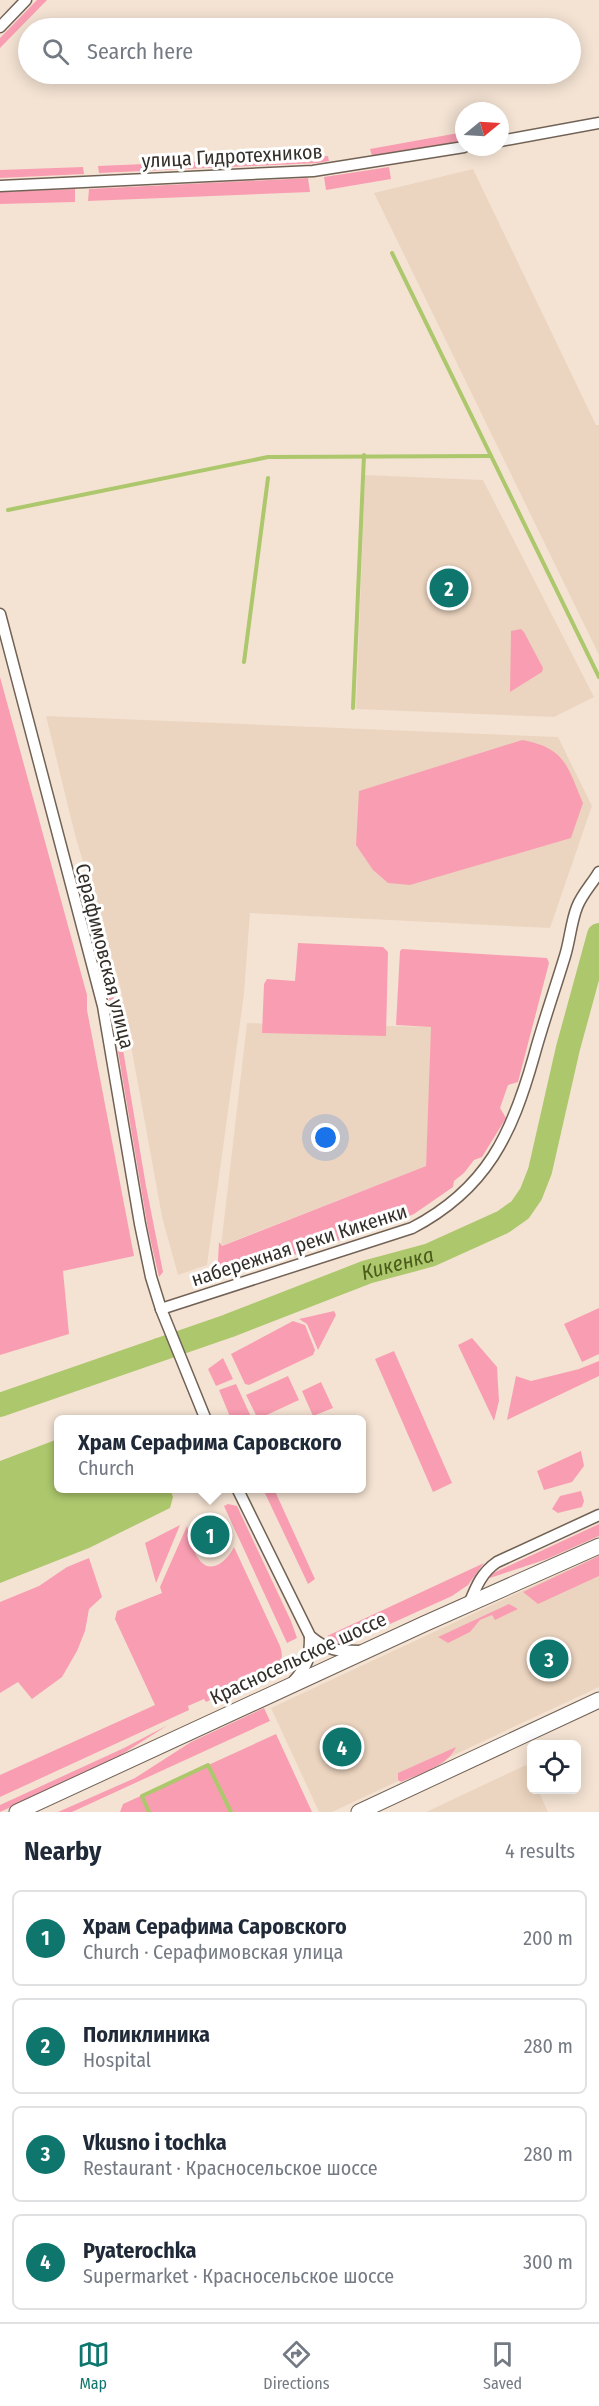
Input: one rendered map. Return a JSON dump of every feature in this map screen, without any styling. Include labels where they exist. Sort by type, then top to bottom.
[{"type":"main road","name":"Красносельское шоссе","points":[[17,1812],[599,1546]]},
{"type":"main road","points":[[359,1812],[599,1700]]},
{"type":"main road","points":[[37,1812],[53,1795]]},
{"type":"street","points":[[0,27],[26,0]]},
{"type":"street","points":[[509,139],[599,123]]},
{"type":"street","name":"улица Гидротехников","points":[[0,186],[313,171],[455,148]]},
{"type":"street","name":"Серафимовская улица","points":[[0,614],[103,1006],[140,1224],[151,1277],[161,1308]]},
{"type":"street","name":"набережная реки Кикенки","points":[[161,1308],[412,1228],[434,1216],[470,1188],[496,1155],[512,1123],[524,1093],[577,908],[599,872]]},
{"type":"street","points":[[161,1308],[204,1415]]},
{"type":"street","points":[[239,1493],[310,1636],[310,1652],[306,1667],[289,1686]]},
{"type":"street","points":[[469,1604],[479,1580],[492,1566],[599,1515]]},
{"type":"street","points":[[310,1636],[332,1650],[365,1651]]},
{"type":"shaded area","points":[[37,0],[47,0],[29,18],[19,18]]},
{"type":"shaded area","points":[[18,20],[18,30],[0,48],[0,38]]},
{"type":"shaded area","points":[[455,134],[455,143],[372,156],[370,149]]},
{"type":"shaded area","points":[[328,156],[329,161],[318,163],[99,173],[98,166]]},
{"type":"shaded area","points":[[83,167],[84,174],[0,178],[0,170]]},
{"type":"shaded area","points":[[389,167],[391,179],[326,190],[324,177]]},
{"type":"shaded area","points":[[473,169],[596,425],[599,425],[599,655],[374,193]]},
{"type":"shaded area","points":[[308,178],[310,192],[88,201],[89,189]]},
{"type":"shaded area","points":[[75,189],[75,202],[0,204],[0,192]]},
{"type":"shaded area","points":[[365,475],[483,480],[594,697],[554,717],[356,709]]},
{"type":"shaded area","points":[[521,629],[543,668],[542,672],[510,692],[511,631]]},
{"type":"shaded area","points":[[0,677],[87,995],[87,1010],[134,1256],[63,1271],[69,1334],[0,1355]]},
{"type":"shaded area","points":[[46,716],[558,737],[592,806],[550,928],[250,913],[244,994],[207,1265],[178,1275],[162,1217],[120,985],[75,835]]},
{"type":"shaded area","points":[[522,740],[548,748],[563,761],[568,769],[583,803],[571,838],[410,885],[388,883],[373,870],[356,845],[359,791]]},
{"type":"shaded area","points":[[83,882],[116,1008],[163,1272],[159,1277],[148,1229],[108,992],[77,883]]},
{"type":"shaded area","points":[[298,943],[383,947],[388,952],[386,1036],[262,1033],[264,984],[267,979],[295,981]]},
{"type":"shaded area","points":[[402,949],[547,958],[549,963],[518,1082],[508,1085],[500,1108],[506,1118],[482,1157],[474,1160],[454,1181],[453,1187],[414,1214],[390,1224],[217,1280],[219,1242],[222,1246],[426,1166],[431,1027],[396,1025],[400,951]]},
{"type":"shaded area","points":[[247,1023],[432,1027],[426,1166],[221,1246]]},
{"type":"shaded area","points":[[599,1308],[599,1354],[582,1362],[564,1324]]},
{"type":"shaded area","points":[[334,1311],[336,1315],[318,1350],[307,1324],[299,1319]]},
{"type":"shaded area","points":[[293,1321],[305,1325],[315,1350],[313,1355],[249,1385],[245,1384],[231,1354]]},
{"type":"shaded area","points":[[472,1338],[497,1367],[499,1401],[494,1421],[458,1345]]},
{"type":"shaded area","points":[[394,1351],[452,1483],[433,1492],[375,1359]]},
{"type":"shaded area","points":[[223,1358],[233,1379],[216,1386],[208,1369]]},
{"type":"shaded area","points":[[599,1361],[599,1376],[507,1420],[516,1376],[531,1381],[579,1369]]},
{"type":"shaded area","points":[[288,1376],[299,1400],[267,1415],[256,1415],[246,1395]]},
{"type":"shaded area","points":[[321,1382],[333,1408],[313,1415],[302,1391]]},
{"type":"shaded area","points":[[236,1384],[250,1415],[229,1415],[219,1390]]},
{"type":"shaded area","points":[[54,1441],[54,1493],[172,1493],[173,1497],[170,1508],[89,1548],[0,1583],[0,1461]]},
{"type":"shaded area","points":[[581,1451],[584,1466],[572,1482],[544,1490],[537,1471]]},
{"type":"shaded area","points":[[581,1491],[584,1501],[582,1507],[558,1513],[552,1509],[560,1496]]},
{"type":"shaded area","points":[[265,1493],[276,1493],[315,1579],[308,1584]]},
{"type":"shaded area","points":[[228,1504],[237,1506],[291,1621],[297,1638],[287,1643],[224,1506]]},
{"type":"shaded area","points":[[599,1524],[599,1536],[547,1559],[490,1578],[489,1575]]},
{"type":"shaded area","points":[[180,1525],[156,1583],[145,1543]]},
{"type":"shaded area","points":[[187,1526],[193,1547],[203,1564],[213,1566],[218,1564],[228,1557],[234,1547],[280,1646],[282,1656],[280,1663],[275,1669],[206,1702],[204,1699],[188,1706],[189,1710],[0,1797],[0,1775],[155,1705],[115,1619],[117,1611],[162,1593],[160,1587]]},
{"type":"shaded area","points":[[599,1555],[599,1687],[332,1812],[319,1812],[271,1708]]},
{"type":"shaded area","points":[[599,1556],[599,1576],[538,1604],[523,1592]]},
{"type":"shaded area","points":[[89,1558],[102,1597],[89,1609],[85,1631],[62,1677],[32,1699],[18,1682],[0,1693],[0,1602],[39,1586],[67,1567]]},
{"type":"shaded area","points":[[484,1563],[468,1585],[452,1596],[348,1643],[337,1643],[327,1636]]},
{"type":"shaded area","points":[[509,1604],[518,1609],[495,1620],[492,1615],[480,1620],[470,1632],[448,1643],[438,1637]]},
{"type":"shaded area","points":[[264,1708],[270,1721],[72,1812],[58,1812],[135,1778],[191,1742]]},
{"type":"shaded area","points":[[168,1725],[113,1760],[0,1812],[0,1805],[124,1748]]},
{"type":"shaded area","points":[[276,1734],[312,1812],[120,1812],[123,1804]]},
{"type":"shaded area","points":[[456,1747],[452,1754],[440,1764],[401,1782],[398,1780],[398,1773]]},
{"type":"shaded area","points":[[526,1765],[527,1794],[540,1794],[548,1812],[426,1812]]},
{"type":"waterway","points":[[392,253],[599,677]]},
{"type":"waterway","points":[[353,708],[364,455]]},
{"type":"waterway","points":[[8,510],[268,457],[491,456]]},
{"type":"waterway","points":[[244,662],[268,478]]},
{"type":"waterway","name":"Кикенка","points":[[0,1405],[228,1326],[367,1272],[430,1255],[503,1222],[520,1210],[531,1194],[540,1171],[568,1048],[599,935]]},
{"type":"waterway","points":[[156,1340],[159,1348]]},
{"type":"waterway","points":[[149,1812],[142,1796],[208,1765],[231,1812]]},
{"type":"place","name":"Поликлиника","points":[[449,588]]},
{"type":"place","name":"Храм Серафима Саровского","points":[[210,1535]]},
{"type":"place","name":"Vkusno i tochka","points":[[549,1659]]},
{"type":"place","name":"Pyaterochka","points":[[342,1747]]}]
